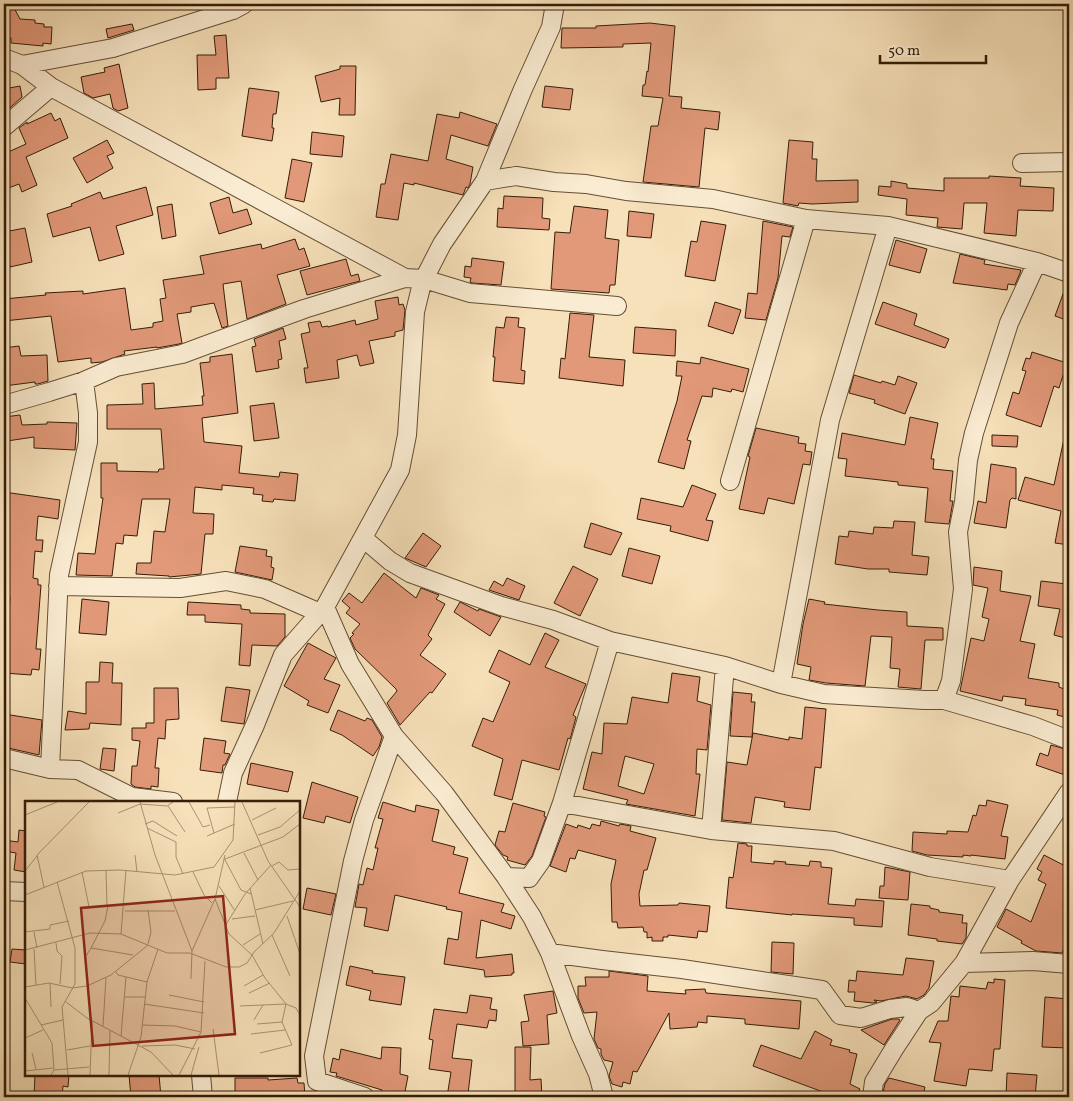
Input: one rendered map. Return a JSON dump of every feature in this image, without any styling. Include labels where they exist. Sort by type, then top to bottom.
[{"type":"street","points":[[227,801],[233,773],[284,655],[323,610],[400,470],[404,456],[409,415],[415,312],[418,294],[442,244],[485,181],[551,27],[554,4]]},
{"type":"street","points":[[22,65],[113,48],[235,6]]},
{"type":"street","points":[[4,58],[22,65],[51,87],[404,278]]},
{"type":"street","points":[[4,127],[51,87]]},
{"type":"street","points":[[498,152],[516,176]]},
{"type":"street","points":[[1022,164],[1069,162]]},
{"type":"street","points":[[485,181],[516,176],[554,182],[586,184],[626,191],[713,199],[806,219],[888,226],[1037,262],[1069,273]]},
{"type":"street","points":[[730,482],[806,219]]},
{"type":"street","points":[[781,684],[830,420],[888,226]]},
{"type":"street","points":[[944,700],[950,681],[963,589],[958,532],[964,502],[968,460],[974,433],[1009,323],[1037,262]]},
{"type":"street","points":[[4,404],[84,381],[116,368],[182,354],[304,309],[404,278],[424,279],[470,294],[617,306]]},
{"type":"street","points":[[50,769],[58,586],[88,442],[88,413],[84,381]]},
{"type":"street","points":[[363,538],[390,561],[417,576],[501,606],[554,620],[610,642],[725,666],[781,684],[824,694],[944,700],[1033,726],[1069,740]]},
{"type":"street","points":[[58,586],[180,588],[226,581],[265,589],[323,610],[350,664],[394,736],[444,793],[506,876],[532,917],[550,953],[581,1036],[598,1074],[604,1097]]},
{"type":"street","points":[[506,876],[529,878],[541,861],[562,803],[610,642]]},
{"type":"street","points":[[711,830],[725,666]]},
{"type":"street","points":[[366,1097],[317,1081],[306,1052],[364,820],[394,736]]},
{"type":"street","points":[[4,758],[50,769],[78,770],[132,797],[165,801]]},
{"type":"street","points":[[874,1097],[874,1082],[919,1011],[931,1003],[964,963],[1010,880],[1069,792]]},
{"type":"street","points":[[562,803],[711,830],[834,841],[930,867],[1010,880]]},
{"type":"street","points":[[4,891],[25,892]]},
{"type":"street","points":[[550,953],[682,969],[822,990],[840,1015],[861,1018],[890,1009],[907,1007],[919,1011]]},
{"type":"street","points":[[964,963],[1033,961],[1069,964]]},
{"type":"street","points":[[201,1076],[203,1097]]},
{"type":"building","points":[[4,4],[12,4],[20,19],[35,20],[35,23],[44,24],[44,27],[52,27],[51,44],[43,43],[43,46],[11,43],[11,38],[4,37]]},
{"type":"building","points":[[650,23],[675,26],[669,96],[682,97],[681,108],[720,112],[718,130],[705,128],[699,187],[643,182],[651,126],[658,126],[663,98],[642,96],[643,85],[645,85],[648,72],[651,43],[623,44],[623,47],[561,48],[562,28],[596,28],[596,26]]},
{"type":"building","points":[[132,24],[134,30],[108,38],[106,29]]},
{"type":"building","points":[[226,35],[229,78],[216,78],[216,89],[198,90],[197,55],[216,55],[214,36]]},
{"type":"building","points":[[119,64],[128,108],[118,111],[113,108],[110,94],[93,98],[84,93],[81,77],[105,72],[104,68]]},
{"type":"building","points":[[340,66],[356,66],[355,115],[339,115],[340,98],[321,102],[315,76],[340,69]]},
{"type":"building","points":[[20,86],[22,97],[4,113],[4,89]]},
{"type":"building","points":[[545,86],[573,89],[570,110],[542,107]]},
{"type":"building","points":[[249,88],[279,92],[276,114],[273,114],[272,128],[274,128],[272,141],[242,136]]},
{"type":"building","points":[[460,112],[497,124],[488,146],[451,135],[446,159],[473,167],[470,184],[468,188],[466,187],[463,195],[414,183],[414,185],[404,183],[398,220],[376,217],[381,184],[385,184],[391,154],[428,161],[437,114],[459,118]]},
{"type":"building","points":[[51,113],[55,121],[60,118],[68,138],[26,157],[37,185],[22,192],[19,184],[6,189],[4,183],[4,157],[8,156],[6,153],[26,144],[19,128],[27,122],[27,124]]},
{"type":"building","points":[[312,132],[344,136],[342,157],[310,154]]},
{"type":"building","points":[[107,140],[114,153],[107,156],[113,168],[87,183],[73,158]]},
{"type":"building","points":[[789,140],[813,142],[812,159],[817,159],[816,181],[858,180],[858,202],[799,203],[798,206],[783,203]]},
{"type":"building","points":[[292,159],[312,163],[304,202],[285,198]]},
{"type":"building","points":[[989,176],[1021,178],[1020,186],[1054,188],[1053,211],[1018,210],[1016,236],[984,233],[987,203],[964,203],[962,229],[937,227],[938,218],[906,215],[907,199],[878,195],[879,186],[891,187],[891,181],[907,184],[907,188],[944,191],[944,178],[989,178]]},
{"type":"building","points":[[146,187],[153,215],[116,226],[124,254],[99,261],[90,227],[53,237],[47,214],[72,206],[71,204],[100,192],[103,199]]},
{"type":"building","points":[[504,196],[543,198],[542,218],[550,219],[549,230],[497,227],[498,208],[503,209]]},
{"type":"building","points":[[229,197],[233,213],[247,209],[252,224],[219,234],[210,203]]},
{"type":"building","points":[[172,204],[176,236],[162,239],[157,207]]},
{"type":"building","points":[[574,206],[608,210],[605,238],[619,240],[615,285],[610,285],[609,293],[551,289],[555,232],[570,233]]},
{"type":"building","points":[[629,211],[654,214],[651,238],[627,236]]},
{"type":"building","points":[[701,221],[726,225],[715,281],[685,276],[691,241],[697,242]]},
{"type":"building","points":[[763,221],[793,227],[790,237],[782,236],[778,278],[766,320],[745,318],[748,293],[757,294]]},
{"type":"building","points":[[25,228],[32,262],[10,267],[4,232]]},
{"type":"building","points":[[295,239],[299,250],[304,248],[310,266],[277,275],[286,304],[247,319],[241,281],[223,284],[228,326],[222,328],[214,303],[191,307],[191,312],[177,314],[182,343],[179,344],[124,351],[125,354],[102,362],[91,363],[91,358],[58,362],[51,316],[4,321],[4,299],[46,295],[45,293],[83,291],[83,294],[125,288],[131,330],[153,327],[153,323],[163,321],[160,299],[166,298],[163,280],[204,274],[200,256],[261,244],[262,249]]},
{"type":"building","points":[[896,240],[927,249],[920,273],[889,265]]},
{"type":"building","points":[[960,254],[985,260],[984,264],[1021,270],[1015,285],[1008,284],[1007,290],[953,283]]},
{"type":"building","points":[[472,258],[504,262],[501,285],[472,283],[470,282],[471,278],[464,277],[465,266],[471,267]]},
{"type":"building","points":[[346,259],[351,276],[358,274],[360,281],[307,295],[300,271]]},
{"type":"building","points":[[1067,283],[1069,283],[1069,321],[1055,316]]},
{"type":"building","points":[[398,297],[399,305],[403,304],[405,310],[403,330],[395,332],[395,336],[369,341],[374,363],[360,366],[357,355],[337,360],[339,378],[306,383],[304,368],[308,368],[301,334],[310,332],[308,323],[320,321],[322,327],[328,327],[355,320],[356,325],[378,319],[375,301]]},
{"type":"building","points":[[715,302],[741,310],[733,334],[708,326]]},
{"type":"building","points":[[883,302],[917,314],[914,325],[949,339],[945,348],[875,324]]},
{"type":"building","points":[[570,313],[594,315],[589,357],[625,360],[623,386],[559,378],[561,358],[565,359]]},
{"type":"building","points":[[506,317],[519,318],[518,327],[525,328],[521,370],[525,371],[524,384],[493,381],[496,327],[504,328]]},
{"type":"building","points":[[635,327],[676,330],[675,356],[633,353]]},
{"type":"building","points":[[283,328],[286,339],[279,341],[282,359],[278,360],[279,368],[256,372],[252,347],[256,346],[254,339]]},
{"type":"building","points":[[19,346],[21,356],[47,355],[48,381],[38,384],[35,384],[35,382],[4,386],[4,348]]},
{"type":"building","points":[[1032,352],[1067,363],[1059,388],[1054,386],[1041,427],[1006,415],[1013,392],[1019,394],[1026,371],[1022,370],[1026,358],[1030,359]]},
{"type":"building","points":[[232,354],[238,413],[202,418],[204,442],[242,446],[239,473],[279,477],[280,472],[298,474],[295,501],[274,499],[273,502],[262,501],[263,495],[253,494],[254,488],[222,485],[222,490],[195,487],[193,513],[214,514],[213,534],[205,534],[201,574],[169,577],[136,574],[137,563],[151,563],[154,531],[165,532],[170,499],[142,499],[137,536],[124,535],[123,544],[116,543],[112,576],[76,575],[78,553],[95,554],[103,498],[101,498],[101,463],[117,463],[117,471],[158,472],[159,469],[164,469],[161,429],[107,429],[107,405],[143,404],[142,384],[154,383],[155,409],[203,405],[202,396],[204,396],[200,363],[210,362],[210,357]]},
{"type":"building","points":[[701,357],[749,369],[743,392],[732,389],[731,392],[713,388],[712,397],[702,396],[687,440],[691,441],[684,469],[658,462],[677,401],[682,376],[676,376],[677,361],[700,364]]},
{"type":"building","points":[[854,375],[895,385],[898,376],[917,383],[905,414],[874,403],[875,400],[849,393]]},
{"type":"building","points":[[274,403],[279,438],[254,441],[250,406]]},
{"type":"building","points":[[20,415],[22,425],[47,424],[47,422],[77,423],[75,450],[34,448],[34,437],[7,441],[4,417]]},
{"type":"building","points":[[910,417],[938,423],[931,459],[934,459],[933,469],[953,471],[950,501],[953,501],[949,524],[925,522],[928,488],[898,485],[898,482],[845,476],[847,459],[838,458],[842,433],[905,445]]},
{"type":"building","points":[[756,428],[799,437],[798,443],[806,444],[805,451],[812,452],[810,465],[803,464],[794,504],[768,498],[764,514],[739,509],[750,457],[748,456]]},
{"type":"building","points":[[992,435],[1018,436],[1017,447],[992,446]]},
{"type":"building","points":[[1064,439],[1069,440],[1069,545],[1055,543],[1061,511],[1018,500],[1025,477],[1054,485]]},
{"type":"building","points":[[991,464],[1016,468],[1016,499],[1012,498],[1010,500],[1006,528],[974,523],[978,501],[986,503]]},
{"type":"building","points":[[692,485],[716,494],[706,520],[713,521],[708,541],[670,531],[671,526],[637,519],[641,498],[683,507]]},
{"type":"building","points":[[4,492],[60,500],[58,519],[38,516],[36,540],[43,540],[42,552],[35,551],[33,578],[38,579],[38,585],[41,585],[36,649],[41,649],[39,670],[32,669],[31,675],[4,673],[4,640],[7,640],[10,597],[5,597],[9,561],[4,561]]},
{"type":"building","points":[[894,521],[915,522],[912,555],[929,557],[927,575],[889,572],[889,569],[868,569],[835,564],[839,536],[848,537],[849,531],[873,534],[874,527],[893,528]]},
{"type":"building","points":[[591,523],[622,533],[611,555],[584,547]]},
{"type":"building","points":[[423,533],[441,546],[426,567],[405,558]]},
{"type":"building","points":[[240,546],[267,550],[266,556],[272,557],[271,567],[274,568],[272,580],[235,572]]},
{"type":"building","points":[[629,548],[660,556],[652,584],[622,576]]},
{"type":"building","points":[[573,566],[598,579],[580,616],[554,603]]},
{"type":"building","points":[[974,567],[1002,571],[1000,591],[1031,596],[1020,641],[1035,644],[1028,678],[1059,683],[1059,687],[1064,689],[1066,682],[1069,683],[1069,718],[1057,715],[1058,710],[1025,705],[1026,699],[1003,696],[1002,701],[960,691],[971,638],[984,641],[989,619],[982,617],[988,588],[973,585]]},
{"type":"building","points":[[384,573],[416,598],[421,588],[439,595],[436,599],[445,604],[428,635],[432,639],[420,655],[446,674],[432,693],[430,692],[400,725],[387,703],[397,691],[355,649],[350,638],[360,624],[346,613],[350,608],[342,601],[349,593],[362,603]]},
{"type":"building","points":[[507,578],[525,586],[519,600],[489,590],[494,581],[503,586]]},
{"type":"building","points":[[1041,581],[1067,584],[1069,588],[1069,639],[1054,635],[1060,609],[1038,606]]},
{"type":"building","points":[[82,599],[109,602],[106,635],[79,633]]},
{"type":"building","points":[[809,599],[825,602],[824,604],[907,612],[907,626],[943,628],[943,640],[925,640],[921,689],[898,687],[900,669],[890,668],[892,637],[871,636],[865,686],[809,680],[811,667],[797,664]]},
{"type":"building","points":[[188,602],[241,605],[241,609],[250,610],[250,613],[285,614],[285,637],[277,646],[252,645],[250,666],[239,665],[242,624],[205,622],[205,615],[187,615]]},
{"type":"building","points":[[460,602],[478,611],[479,609],[501,617],[490,636],[454,612]]},
{"type":"building","points":[[545,633],[559,640],[545,667],[586,684],[573,715],[576,717],[559,770],[522,760],[512,800],[494,795],[503,759],[472,746],[483,718],[493,722],[510,682],[489,672],[499,650],[530,665]]},
{"type":"building","points":[[308,643],[336,658],[324,679],[340,685],[328,713],[307,705],[309,701],[284,686]]},
{"type":"building","points":[[100,662],[113,663],[112,683],[122,683],[121,725],[90,723],[89,729],[65,730],[68,711],[86,714],[86,682],[99,682]]},
{"type":"building","points":[[672,673],[700,677],[697,701],[711,705],[707,750],[697,749],[696,774],[700,774],[695,816],[626,804],[628,800],[583,789],[592,752],[602,754],[604,723],[627,724],[632,697],[668,703]],"holes":[[[625,756],[654,764],[644,794],[618,786]]]},
{"type":"building","points":[[226,687],[250,690],[244,724],[221,721]]},
{"type":"building","points":[[154,688],[178,688],[179,719],[166,720],[165,739],[158,738],[155,768],[159,768],[158,787],[151,786],[151,789],[135,787],[131,784],[132,766],[137,766],[140,741],[132,740],[132,728],[146,728],[146,723],[154,723]]},
{"type":"building","points":[[733,692],[752,694],[751,702],[755,702],[752,737],[730,736]]},
{"type":"building","points":[[805,707],[826,709],[821,768],[815,767],[810,810],[784,807],[785,802],[755,797],[751,823],[722,820],[727,762],[747,765],[753,733],[789,740],[789,737],[802,739]]},
{"type":"building","points":[[338,710],[365,721],[367,718],[372,720],[382,737],[379,747],[373,756],[342,735],[330,730]]},
{"type":"building","points":[[4,714],[42,720],[39,755],[4,747]]},
{"type":"building","points":[[204,738],[226,741],[224,753],[230,754],[225,765],[223,765],[222,773],[200,770]]},
{"type":"building","points":[[1051,745],[1069,750],[1069,762],[1065,775],[1036,765],[1040,753],[1048,756]]},
{"type":"building","points":[[103,748],[116,749],[114,771],[100,769]]},
{"type":"building","points":[[251,763],[293,772],[288,792],[247,784]]},
{"type":"building","points":[[312,782],[358,797],[350,823],[326,816],[324,823],[303,818]]},
{"type":"building","points":[[987,800],[1008,805],[1001,836],[1008,837],[1005,859],[971,855],[963,855],[963,857],[927,855],[912,851],[913,832],[947,834],[947,831],[968,832],[973,815],[976,816],[979,805],[986,806]]},
{"type":"building","points":[[383,802],[415,812],[416,805],[439,810],[432,841],[455,847],[453,854],[468,858],[459,893],[504,904],[501,912],[515,916],[511,929],[481,920],[476,958],[512,954],[514,973],[512,975],[485,977],[484,970],[444,964],[448,938],[458,940],[462,912],[446,909],[447,907],[395,895],[388,931],[364,926],[367,908],[355,907],[359,884],[363,885],[367,868],[373,870],[378,848],[375,848],[383,819],[378,818]]},
{"type":"building","points":[[513,803],[545,812],[544,816],[546,817],[532,856],[525,865],[507,860],[508,857],[503,855],[495,845],[499,831],[505,832]]},
{"type":"building","points":[[601,821],[619,826],[620,824],[631,826],[630,831],[656,838],[647,870],[644,870],[639,894],[640,906],[678,905],[679,903],[710,906],[707,932],[698,931],[697,938],[668,935],[668,937],[663,937],[663,941],[652,941],[652,937],[647,938],[647,932],[644,932],[643,927],[618,928],[617,922],[612,922],[611,884],[616,860],[578,850],[575,859],[570,858],[566,872],[550,866],[566,824],[577,828],[578,825],[590,829],[592,824],[600,826]]},
{"type":"building","points":[[19,830],[25,831],[25,872],[14,870],[16,853],[4,851],[4,840],[18,842]]},
{"type":"building","points":[[738,843],[752,846],[751,862],[774,864],[774,861],[809,866],[810,861],[821,862],[821,867],[832,868],[828,904],[855,906],[856,899],[884,901],[882,927],[854,925],[854,918],[792,915],[726,908],[729,877],[733,878]]},
{"type":"building","points":[[1044,855],[1069,868],[1069,891],[1063,905],[1069,907],[1069,934],[1062,953],[1036,951],[997,927],[1006,909],[1031,922],[1046,884],[1038,880],[1042,872],[1037,869]]},
{"type":"building","points":[[885,867],[910,872],[908,900],[879,898],[880,886],[884,886]]},
{"type":"building","points":[[307,888],[336,894],[331,915],[303,909]]},
{"type":"building","points":[[911,904],[930,906],[930,908],[939,910],[939,912],[963,915],[962,923],[967,923],[966,938],[962,944],[908,935]]},
{"type":"building","points":[[772,942],[794,943],[793,974],[771,972]]},
{"type":"building","points":[[12,949],[25,950],[25,964],[10,962]]},
{"type":"building","points":[[906,958],[934,961],[929,988],[924,995],[917,999],[906,996],[881,1001],[874,1000],[877,1002],[873,1003],[854,1001],[855,992],[848,992],[849,980],[856,981],[857,971],[903,975]]},
{"type":"building","points":[[350,966],[373,971],[372,973],[405,977],[401,1005],[369,1000],[371,991],[346,985]]},
{"type":"building","points":[[609,971],[648,976],[647,991],[686,994],[685,990],[705,989],[706,993],[801,1001],[799,1029],[745,1024],[745,1019],[707,1016],[707,1023],[698,1022],[697,1027],[670,1029],[669,1013],[637,1072],[633,1071],[630,1084],[623,1082],[622,1087],[612,1084],[609,1076],[613,1062],[604,1060],[601,1049],[598,1048],[594,1039],[597,1012],[584,1013],[578,998],[578,986],[586,986],[585,977],[609,977]]},
{"type":"building","points":[[994,979],[1005,980],[1000,1049],[994,1049],[992,1071],[969,1069],[966,1086],[934,1081],[941,1043],[929,1042],[938,1021],[948,1021],[951,996],[959,997],[960,986],[986,989],[988,982],[994,983]]},
{"type":"building","points":[[553,991],[557,1013],[547,1015],[549,1044],[523,1046],[521,1022],[529,1021],[524,995]]},
{"type":"building","points":[[470,995],[492,998],[490,1009],[497,1010],[496,1021],[489,1020],[487,1028],[457,1024],[452,1058],[472,1060],[468,1094],[459,1093],[458,1097],[447,1097],[451,1072],[429,1069],[433,1040],[429,1039],[434,1009],[467,1013]]},
{"type":"building","points":[[1045,997],[1069,999],[1069,1048],[1042,1047]]},
{"type":"building","points":[[892,1019],[900,1020],[884,1045],[861,1030]]},
{"type":"building","points":[[815,1031],[832,1040],[830,1045],[850,1050],[849,1052],[857,1054],[850,1084],[860,1089],[855,1097],[821,1097],[823,1092],[753,1066],[761,1045],[801,1059]]},
{"type":"building","points":[[382,1047],[401,1048],[400,1074],[408,1076],[404,1097],[380,1097],[382,1090],[336,1076],[337,1073],[330,1072],[333,1058],[339,1060],[341,1049],[381,1059]]},
{"type":"building","points":[[515,1047],[531,1047],[530,1080],[541,1079],[542,1097],[515,1097]]},
{"type":"building","points":[[1007,1073],[1037,1075],[1035,1097],[1006,1097]]},
{"type":"building","points":[[35,1076],[69,1076],[68,1087],[63,1086],[62,1097],[34,1096]]},
{"type":"building","points":[[129,1076],[159,1076],[161,1097],[131,1097]]},
{"type":"building","points":[[235,1078],[268,1078],[268,1080],[297,1078],[298,1083],[304,1083],[305,1097],[244,1097],[244,1095],[235,1095]]},
{"type":"building","points":[[889,1078],[925,1087],[923,1097],[902,1097],[883,1092]]}]
